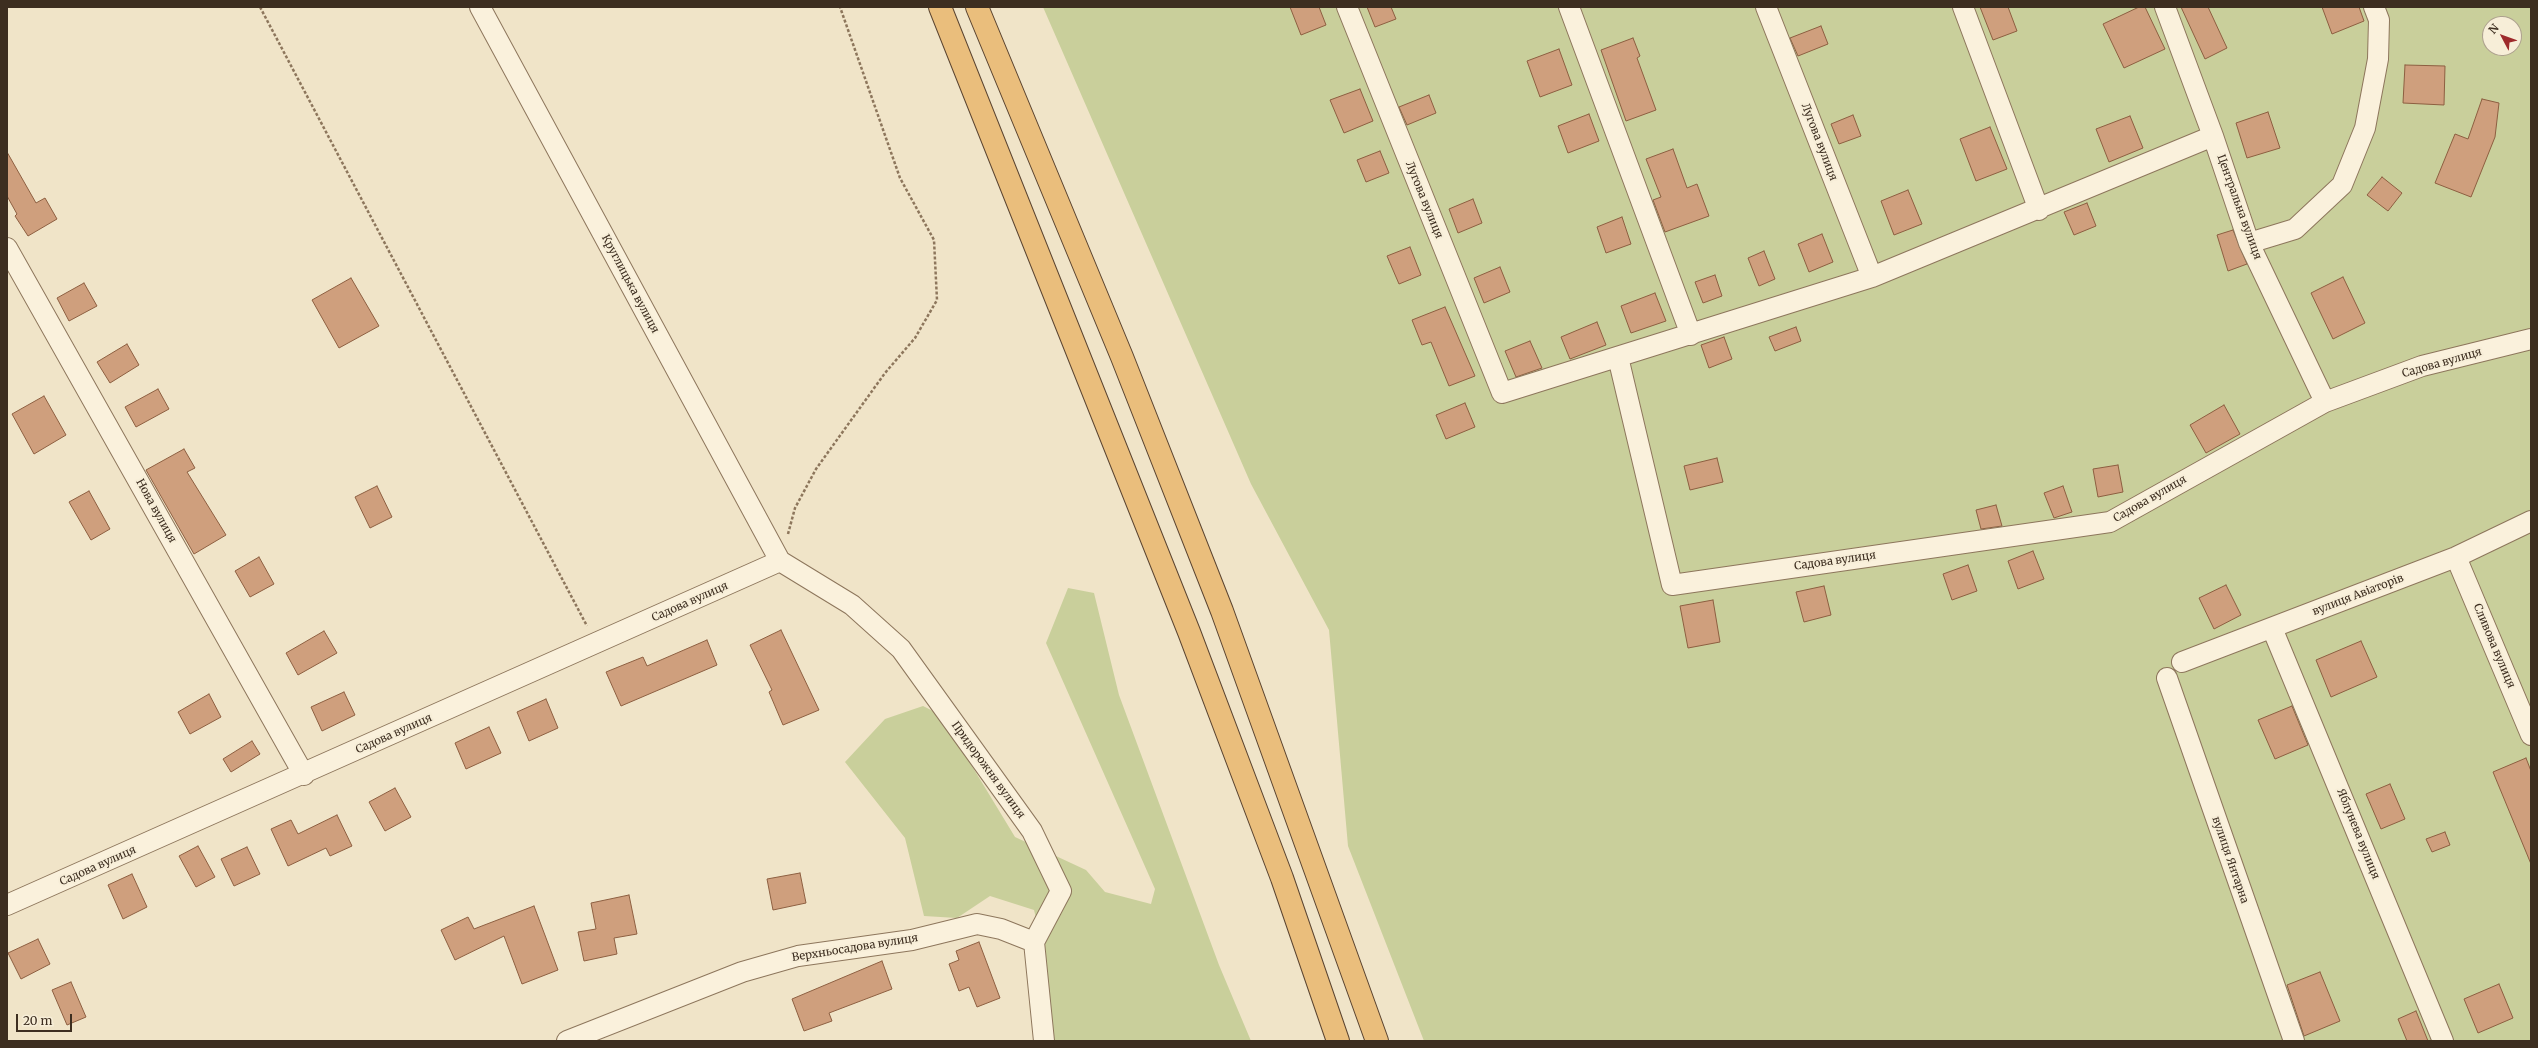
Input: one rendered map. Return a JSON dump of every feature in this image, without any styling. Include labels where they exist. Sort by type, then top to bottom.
[{"type":"highway","points":[[940,7],[1189,632],[1282,878],[1338,1041]]},
{"type":"highway","points":[[977,7],[1122,357],[1222,611],[1377,1041]]},
{"type":"street","name":"Круглицька вулиця","points":[[480,7],[780,561]]},
{"type":"street","name":"Лугова вулиця","points":[[1347,7],[1502,394],[1618,357]]},
{"type":"street","points":[[1569,7],[1691,335]]},
{"type":"street","name":"Лугова вулиця","points":[[1766,7],[1872,277]]},
{"type":"street","points":[[1963,7],[2039,210]]},
{"type":"street","name":"Центральна вулиця","points":[[2165,7],[2213,136],[2249,242],[2325,402]]},
{"type":"street","points":[[2249,242],[2294,230],[2342,185],[2365,128],[2378,59],[2379,20],[2374,7]]},
{"type":"street","points":[[1618,357],[1872,277],[2039,210],[2213,136]]},
{"type":"street","name":"Нова вулиця","points":[[7,248],[304,775]]},
{"type":"street","name":"Садова вулиця","points":[[1618,357],[1672,585],[2110,522],[2325,402],[2422,366],[2531,339]]},
{"type":"street","name":"вулиця Авіаторів","points":[[2182,662],[2456,557],[2531,521]]},
{"type":"street","name":"Сливова вулиця","points":[[2456,557],[2531,735]]},
{"type":"street","name":"Садова вулиця","points":[[7,905],[304,775],[780,561]]},
{"type":"street","name":"Придорожня вулиця","points":[[780,561],[852,605],[901,649],[1032,831],[1061,891],[1034,942]]},
{"type":"street","name":"Яблунева вулиця","points":[[2272,628],[2439,1040]]},
{"type":"street","name":"вулиця Янтарна","points":[[2167,678],[2294,1041]]},
{"type":"street","name":"Верхньосадова вулиця","points":[[566,1041],[742,972],[798,956],[912,940],[977,924],[1001,929],[1034,942]]},
{"type":"street","points":[[1034,942],[1044,1041]]},
{"type":"path","points":[[260,7],[597,644]]},
{"type":"path","points":[[780,561],[795,508],[816,469],[885,372],[914,338],[937,300],[934,240],[900,178],[840,7]]},
{"type":"green space","points":[[1043,7],[2531,7],[2531,1041],[1424,1041],[1348,846],[1329,630],[1251,484]]},
{"type":"green space","points":[[1068,588],[1094,593],[1119,695],[1219,965],[1251,1041],[1051,1041],[1042,943],[1034,910],[990,896],[957,918],[924,916],[905,838],[845,762],[885,719],[923,706],[941,715],[1015,837],[1086,870],[1105,892],[1151,904],[1155,889],[1046,643]]},
{"type":"building","points":[[1290,7],[1319,7],[1326,25],[1301,35]]},
{"type":"building","points":[[1367,7],[1391,7],[1396,19],[1375,27]]},
{"type":"building","points":[[1980,7],[2008,7],[2017,31],[1993,40]]},
{"type":"building","points":[[2139,7],[2145,7],[2165,49],[2124,68],[2103,24]]},
{"type":"building","points":[[2181,7],[2208,7],[2227,48],[2205,59]]},
{"type":"building","points":[[2322,7],[2359,7],[2364,21],[2332,34]]},
{"type":"building","points":[[1821,26],[1828,44],[1798,56],[1790,38]]},
{"type":"building","points":[[1633,38],[1640,56],[1637,58],[1656,110],[1626,121],[1601,50]]},
{"type":"building","points":[[1559,49],[1572,85],[1540,97],[1527,61]]},
{"type":"building","points":[[2405,65],[2445,66],[2444,105],[2403,103]]},
{"type":"building","points":[[1360,89],[1373,121],[1344,133],[1330,100]]},
{"type":"building","points":[[1429,95],[1436,113],[1407,125],[1399,107]]},
{"type":"building","points":[[2482,99],[2499,103],[2495,137],[2471,197],[2435,183],[2455,134],[2468,139]]},
{"type":"building","points":[[2268,112],[2280,148],[2247,158],[2236,123]]},
{"type":"building","points":[[1589,114],[1599,141],[1568,153],[1558,126]]},
{"type":"building","points":[[1853,115],[1861,136],[1839,144],[1831,124]]},
{"type":"building","points":[[2130,116],[2143,148],[2109,162],[2096,129]]},
{"type":"building","points":[[1990,127],[2007,169],[1976,181],[1960,139]]},
{"type":"building","points":[[1673,149],[1687,188],[1697,184],[1709,216],[1665,232],[1653,200],[1661,197],[1646,159]]},
{"type":"building","points":[[1380,151],[1389,173],[1366,182],[1357,160]]},
{"type":"building","points":[[7,152],[36,203],[45,198],[57,219],[28,236],[15,216],[17,214],[7,196]]},
{"type":"building","points":[[2382,177],[2402,193],[2388,211],[2367,195]]},
{"type":"building","points":[[1908,190],[1922,224],[1894,235],[1881,201]]},
{"type":"building","points":[[1473,199],[1482,223],[1458,233],[1449,209]]},
{"type":"building","points":[[2087,203],[2096,226],[2074,235],[2064,212]]},
{"type":"building","points":[[1622,217],[1631,244],[1606,253],[1597,227]]},
{"type":"building","points":[[2233,230],[2247,264],[2228,271],[2217,235]]},
{"type":"building","points":[[1822,234],[1833,262],[1809,272],[1798,244]]},
{"type":"building","points":[[1410,247],[1421,275],[1399,284],[1387,256]]},
{"type":"building","points":[[1764,251],[1775,279],[1759,286],[1748,258]]},
{"type":"building","points":[[1500,267],[1510,292],[1484,303],[1474,278]]},
{"type":"building","points":[[1715,275],[1722,296],[1703,303],[1695,282]]},
{"type":"building","points":[[2343,277],[2365,323],[2333,339],[2311,293]]},
{"type":"building","points":[[351,278],[379,326],[339,348],[312,300]]},
{"type":"building","points":[[84,283],[97,306],[69,321],[57,298]]},
{"type":"building","points":[[1655,293],[1666,321],[1631,333],[1621,306]]},
{"type":"building","points":[[1445,307],[1475,376],[1449,386],[1431,342],[1422,345],[1412,320]]},
{"type":"building","points":[[1597,322],[1606,345],[1570,359],[1561,337]]},
{"type":"building","points":[[1796,327],[1801,341],[1775,351],[1769,337]]},
{"type":"building","points":[[1724,337],[1732,359],[1709,368],[1701,345]]},
{"type":"building","points":[[1530,341],[1542,368],[1516,377],[1505,351]]},
{"type":"building","points":[[127,344],[139,365],[110,383],[97,362]]},
{"type":"building","points":[[158,389],[169,409],[136,427],[125,407]]},
{"type":"building","points":[[44,396],[66,435],[34,454],[12,414]]},
{"type":"building","points":[[1465,403],[1475,427],[1446,439],[1436,415]]},
{"type":"building","points":[[2224,405],[2240,434],[2206,453],[2190,425]]},
{"type":"building","points":[[184,449],[195,468],[187,472],[226,535],[194,554],[146,470]]},
{"type":"building","points":[[1717,458],[1723,482],[1690,490],[1684,466]]},
{"type":"building","points":[[2118,465],[2123,492],[2098,497],[2093,469]]},
{"type":"building","points":[[377,486],[392,517],[370,528],[355,497]]},
{"type":"building","points":[[2063,486],[2072,512],[2054,518],[2044,493]]},
{"type":"building","points":[[89,491],[110,529],[91,540],[69,502]]},
{"type":"building","points":[[1996,505],[2002,526],[1981,529],[1976,510]]},
{"type":"building","points":[[2033,551],[2044,579],[2018,589],[2008,561]]},
{"type":"building","points":[[259,557],[274,584],[250,597],[235,571]]},
{"type":"building","points":[[1968,565],[1977,591],[1952,600],[1943,574]]},
{"type":"building","points":[[2226,585],[2241,615],[2214,629],[2199,598]]},
{"type":"building","points":[[1824,586],[1831,615],[1804,622],[1796,592]]},
{"type":"building","points":[[1713,600],[1720,642],[1688,648],[1680,606]]},
{"type":"building","points":[[781,630],[819,710],[783,725],[769,692],[772,690],[750,645]]},
{"type":"building","points":[[324,631],[337,653],[298,675],[286,653]]},
{"type":"building","points":[[707,640],[717,665],[621,706],[606,672],[643,657],[647,666]]},
{"type":"building","points":[[2361,641],[2377,677],[2331,697],[2316,660]]},
{"type":"building","points":[[344,692],[355,715],[322,731],[311,707]]},
{"type":"building","points":[[209,694],[221,717],[190,734],[178,712]]},
{"type":"building","points":[[546,699],[558,728],[529,741],[517,712]]},
{"type":"building","points":[[2292,706],[2308,745],[2275,759],[2258,720]]},
{"type":"building","points":[[489,727],[501,753],[466,769],[455,743]]},
{"type":"building","points":[[252,741],[260,754],[231,772],[223,759]]},
{"type":"building","points":[[2526,758],[2531,771],[2531,864],[2493,772]]},
{"type":"building","points":[[2390,784],[2405,819],[2381,829],[2366,794]]},
{"type":"building","points":[[395,788],[411,817],[385,831],[369,802]]},
{"type":"building","points":[[337,815],[352,846],[330,856],[326,848],[288,866],[271,829],[291,820],[298,834]]},
{"type":"building","points":[[2445,832],[2450,845],[2432,852],[2426,839]]},
{"type":"building","points":[[198,846],[215,877],[196,887],[179,856]]},
{"type":"building","points":[[247,847],[260,874],[234,886],[221,859]]},
{"type":"building","points":[[800,873],[806,903],[773,910],[767,879]]},
{"type":"building","points":[[132,874],[147,907],[123,919],[108,885]]},
{"type":"building","points":[[629,895],[637,934],[614,938],[617,954],[584,961],[578,932],[596,929],[591,903]]},
{"type":"building","points":[[534,906],[558,970],[522,984],[504,936],[455,960],[441,930],[468,917],[474,929]]},
{"type":"building","points":[[38,939],[50,964],[21,979],[8,953]]},
{"type":"building","points":[[979,942],[1000,998],[977,1007],[969,987],[959,991],[949,964],[959,960],[956,951]]},
{"type":"building","points":[[882,961],[892,989],[829,1013],[832,1021],[804,1031],[792,999]]},
{"type":"building","points":[[2320,972],[2340,1021],[2304,1036],[2287,985]]},
{"type":"building","points":[[71,982],[86,1017],[67,1025],[52,990]]},
{"type":"building","points":[[2499,984],[2513,1018],[2478,1033],[2464,999]]},
{"type":"building","points":[[2416,1011],[2428,1041],[2407,1041],[2398,1019]]}]
